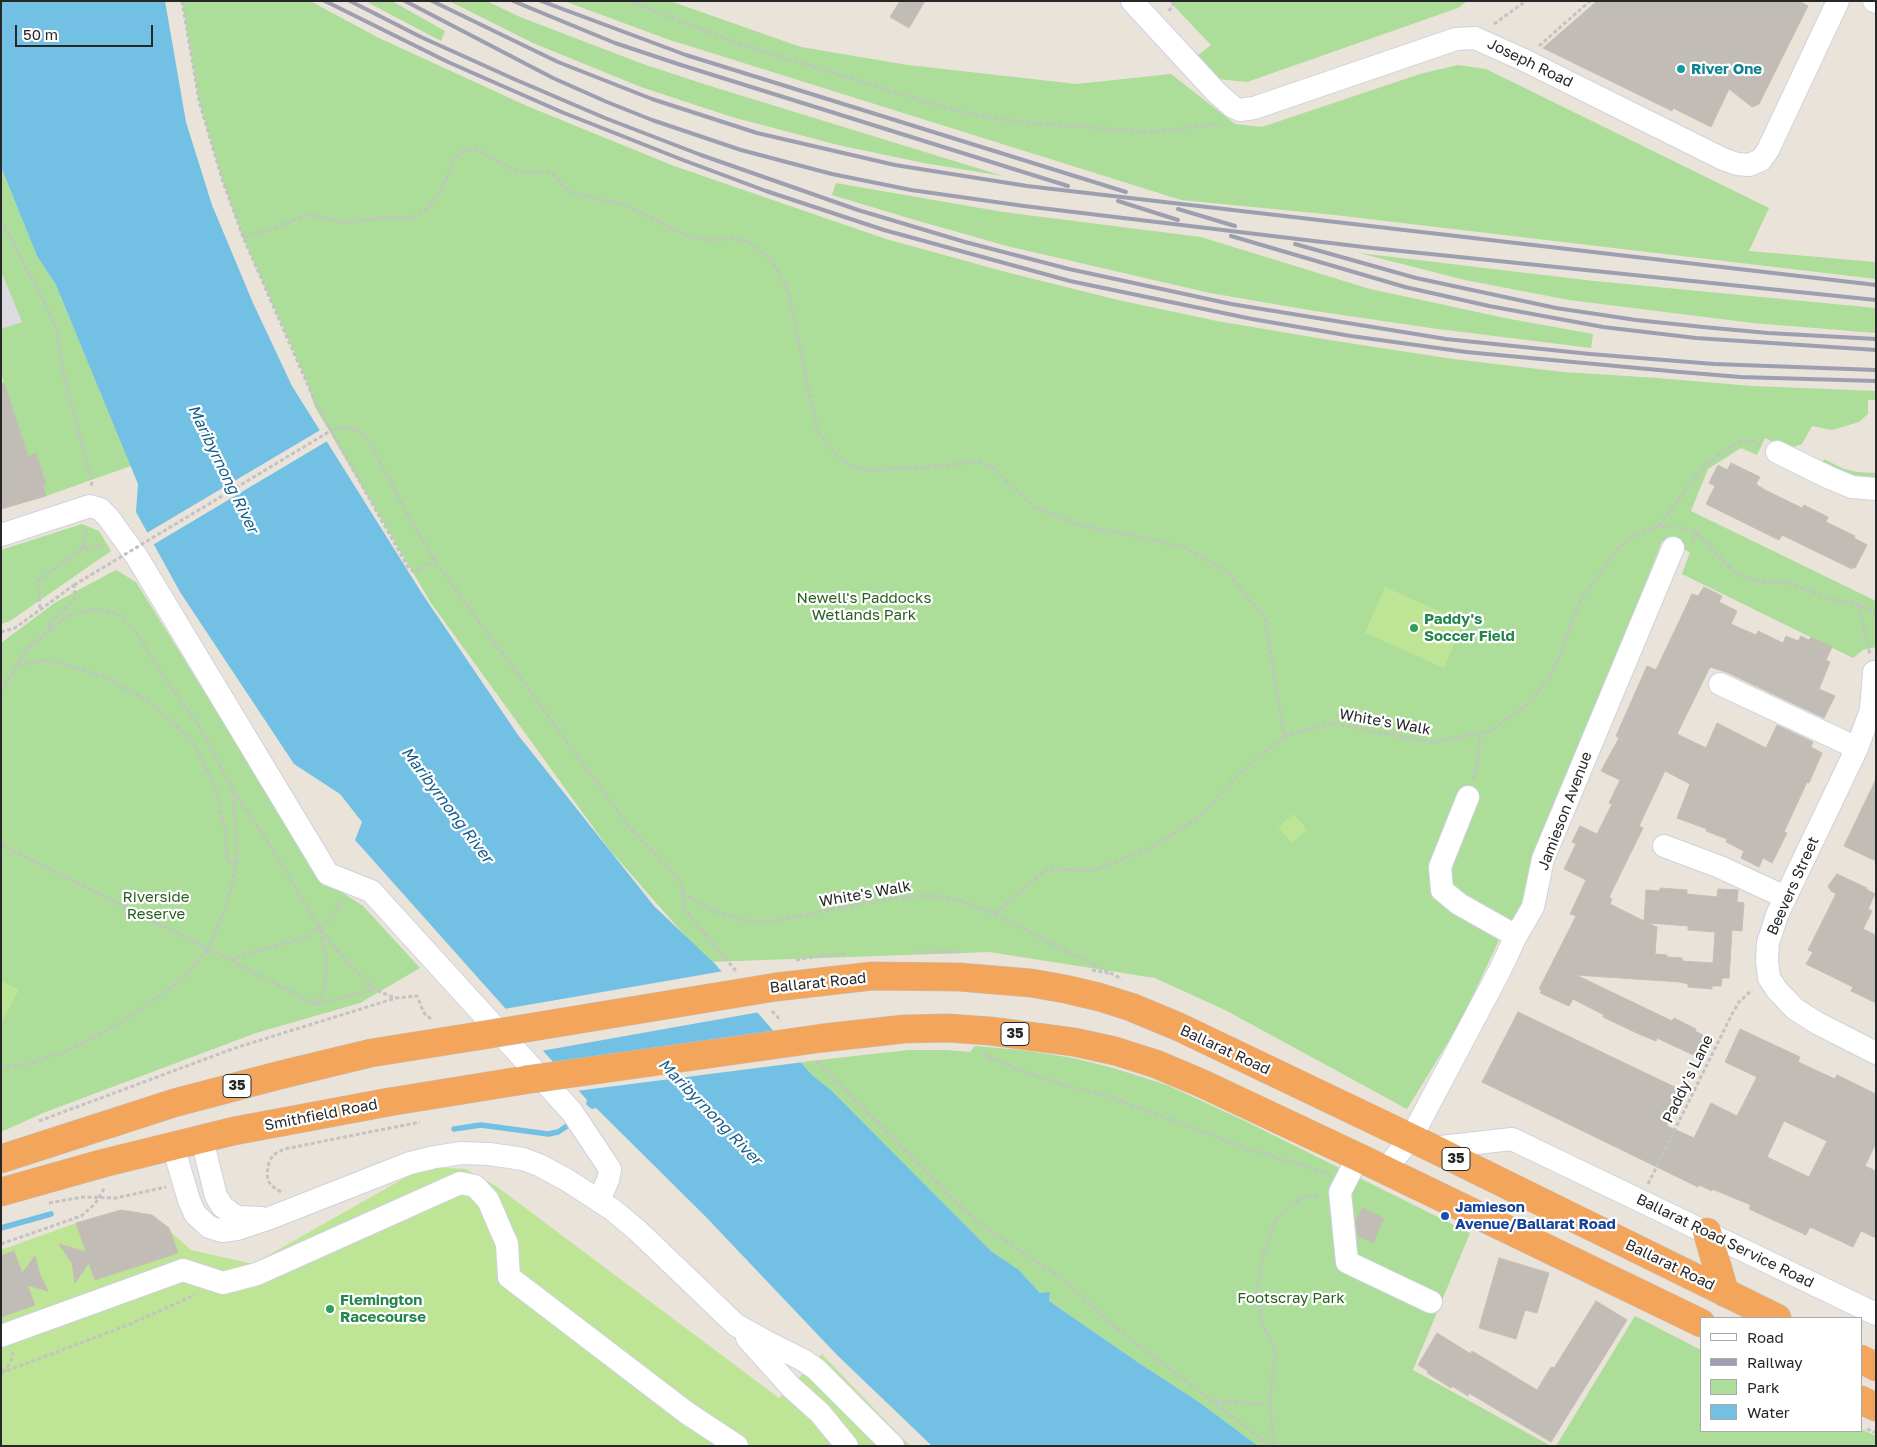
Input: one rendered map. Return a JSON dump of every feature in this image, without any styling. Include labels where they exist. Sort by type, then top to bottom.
[{"type":"highway","name":"Ballarat Road","points":[[174,1103],[371,1052],[776,987],[872,976],[959,977],[1031,983],[1099,997],[1131,1007],[1179,1027],[1776,1317]]},
{"type":"highway","name":"Smithfield Road","points":[[3,1185],[202,1139],[389,1102],[645,1062],[823,1038],[886,1030],[948,1028],[1074,1042],[1115,1051],[1156,1064],[1200,1083],[1348,1176]]},
{"type":"highway","points":[[174,1103],[202,1139]]},
{"type":"highway","points":[[173,1146],[174,1103]]},
{"type":"highway","name":"35","points":[[1,1159],[174,1103]]},
{"type":"highway","name":"35","points":[[1348,1176],[1385,1170],[1700,1323]]},
{"type":"highway","points":[[1707,1232],[1725,1293]]},
{"type":"highway","points":[[1862,1360],[1876,1367]]},
{"type":"highway","points":[[1862,1400],[1876,1407]]},
{"type":"street","name":"Joseph Road","points":[[1132,1],[1226,100],[1233,107],[1240,110],[1251,109],[1460,38],[1479,39],[1723,159],[1736,164],[1749,165],[1761,160],[1768,150],[1838,1]]},
{"type":"street","points":[[1777,452],[1852,487],[1876,490]]},
{"type":"street","points":[[1,535],[90,506],[100,509],[108,517],[137,557],[328,874],[372,891],[572,1112],[610,1169],[608,1180],[599,1200]]},
{"type":"street","name":"Jamieson Avenue","points":[[1385,1170],[1421,1143],[1516,936],[1533,907],[1543,860],[1673,548]]},
{"type":"street","name":"Beevers Street","points":[[1769,978],[1766,961],[1768,943],[1785,896],[1857,748],[1871,710],[1874,672]]},
{"type":"street","points":[[1720,684],[1857,748]]},
{"type":"street","points":[[1468,796],[1440,867],[1442,890],[1459,904],[1516,936]]},
{"type":"street","points":[[1664,846],[1720,867],[1785,896]]},
{"type":"street","points":[[1769,978],[1780,994],[1795,1009],[1876,1053]]},
{"type":"street","points":[[202,1139],[216,1196],[227,1211],[239,1217],[256,1218],[286,1212]]},
{"type":"street","name":"Ballarat Road Service Road","points":[[1421,1143],[1512,1139],[1876,1314]]},
{"type":"street","points":[[173,1146],[195,1214],[216,1230],[226,1232],[286,1212],[410,1163],[442,1155],[471,1153],[508,1156],[533,1163],[555,1173],[599,1200],[638,1232],[743,1330],[810,1364],[844,1395],[893,1446]]},
{"type":"street","points":[[1348,1176],[1347,1262],[1430,1302]]},
{"type":"street","points":[[1,1336],[183,1270],[223,1283],[257,1274],[460,1183],[476,1186],[488,1200],[508,1244],[509,1278],[687,1413],[737,1446]]},
{"type":"street","points":[[731,1320],[790,1387],[820,1414],[847,1446]]},
{"type":"path","points":[[1,632],[15,628],[74,585],[337,427],[359,430],[369,441],[411,521],[435,561],[414,572],[408,567],[397,549],[317,406],[243,237],[222,179],[199,101],[182,1]]},
{"type":"path","points":[[629,1],[740,44],[943,107],[982,116],[1021,122],[1149,132],[1212,125]]},
{"type":"path","points":[[1492,25],[1526,1]]},
{"type":"path","points":[[1524,60],[1590,1]]},
{"type":"path","points":[[243,237],[275,228],[308,214],[345,223],[386,217],[403,219],[415,216],[429,208],[441,190],[454,159],[466,149],[475,149],[518,171],[529,173],[549,172],[555,175],[565,188],[576,194],[622,204],[684,235],[704,240],[735,239],[747,241],[772,261],[785,283],[789,294],[817,429],[826,444],[842,460],[858,468],[868,470],[979,462],[992,467],[1034,507],[1083,526],[1186,548],[1227,572],[1265,618],[1284,736]]},
{"type":"path","points":[[1,220],[48,310],[57,332],[64,377],[92,482],[83,548],[38,580],[40,608]]},
{"type":"path","points":[[1659,526],[1704,466],[1728,448],[1741,441],[1753,441],[1777,452]]},
{"type":"path","name":"White's Walk","points":[[682,893],[714,911],[743,920],[770,922],[882,900],[915,896],[937,896],[965,902],[994,914],[1047,869],[1094,870],[1147,850],[1202,815],[1240,773],[1284,736],[1333,723],[1434,742],[1490,731],[1529,703],[1550,678],[1579,603],[1617,549],[1634,535],[1659,526],[1685,528],[1697,532],[1731,569],[1748,578],[1764,582],[1790,583],[1833,600],[1859,604],[1876,614]]},
{"type":"path","points":[[52,628],[48,624],[75,599],[74,585]]},
{"type":"path","points":[[1859,604],[1874,672]]},
{"type":"path","points":[[1,692],[27,649],[70,614],[95,610],[118,613],[138,634],[165,678],[200,727],[234,791],[273,850],[320,929],[346,961],[374,989],[396,998]]},
{"type":"path","points":[[19,665],[48,660],[105,677],[148,701],[192,740],[215,786],[226,833],[227,861],[236,864]]},
{"type":"path","points":[[1468,796],[1478,761],[1480,733]]},
{"type":"path","points":[[1,1068],[25,1065],[70,1050],[130,1017],[180,981],[209,949],[223,914],[236,864],[234,791]]},
{"type":"path","points":[[1,845],[230,959],[316,1005],[374,989]]},
{"type":"path","points":[[230,959],[306,937],[320,929],[332,918],[347,882]]},
{"type":"path","points":[[994,914],[1126,981]]},
{"type":"path","points":[[316,1005],[325,988],[326,958],[320,929]]},
{"type":"path","name":"Paddy's Lane","points":[[1640,1200],[1739,1002],[1759,984],[1769,978]]},
{"type":"path","points":[[32,1123],[236,1048],[396,998],[417,996],[424,1013],[434,1022]]},
{"type":"path","points":[[976,1051],[1014,1068],[1068,1086],[1108,1096],[1246,1148],[1348,1176]]},
{"type":"path","points":[[1,1244],[81,1216],[92,1208],[100,1197],[102,1190],[115,1176],[122,1159]]},
{"type":"path","points":[[1274,1446],[1270,1404],[1276,1352],[1262,1322],[1258,1292],[1262,1259],[1276,1218],[1301,1198],[1348,1176]]},
{"type":"path","points":[[100,1197],[116,1198],[184,1184]]},
{"type":"path","points":[[1,1373],[128,1325],[223,1283]]},
{"type":"path","points":[[1214,1401],[1270,1404]]},
{"type":"shaded area","points":[[1,271],[23,322],[1,329]]},
{"type":"green space","name":"Newell's Paddocks Wetlands Park","points":[[182,1],[310,1],[379,38],[527,106],[674,166],[886,239],[1118,300],[1217,321],[1453,359],[1563,372],[1752,386],[1876,391],[1876,400],[1868,400],[1868,414],[1859,422],[1832,430],[1812,426],[1802,444],[1787,449],[1765,438],[1757,455],[1741,448],[1708,469],[1691,511],[1876,601],[1876,647],[1863,650],[1853,658],[1682,574],[1690,552],[1662,541],[1522,907],[1500,938],[1461,1021],[1407,1109],[1227,1011],[1155,978],[989,952],[708,962],[609,849],[431,603],[315,407],[306,379],[243,237],[222,179],[199,101]]},
{"type":"green space","points":[[365,1],[392,1],[445,31],[441,41]]},
{"type":"green space","points":[[449,1],[487,1],[520,17],[643,64],[1003,176],[924,163],[838,145],[732,117],[641,87],[533,43]]},
{"type":"green space","points":[[564,1],[670,1],[801,47],[908,65],[1076,84],[1171,74],[1235,124],[1262,127],[1420,74],[1458,65],[1486,69],[1769,208],[1749,251],[1876,262],[1876,279],[1335,215],[1181,200],[667,39]]},
{"type":"green space","points":[[1169,1],[1467,1],[1458,8],[1247,82],[1218,79],[1197,56],[1211,45]]},
{"type":"green space","points":[[1,167],[37,256],[56,285],[131,466],[46,496],[43,485],[46,483],[36,454],[28,456],[1,374],[1,329],[22,322],[1,271]]},
{"type":"green space","points":[[836,183],[1003,212],[1201,237],[1370,289],[1505,318],[1593,334],[1591,348],[1438,329],[1210,293],[1007,246],[915,220],[832,195]]},
{"type":"green space","points":[[1359,253],[1594,281],[1876,308],[1876,333],[1753,323],[1569,300],[1465,280]]},
{"type":"green space","points":[[1824,459],[1844,469],[1876,473],[1876,481],[1854,480],[1821,466]]},
{"type":"green space","points":[[82,524],[99,531],[111,551],[10,621],[1,624],[1,550]]},
{"type":"green space","name":"Riverside Reserve","points":[[116,570],[136,582],[321,879],[363,906],[420,968],[360,1003],[256,1033],[43,1113],[1,1132],[1,643],[56,602]]},
{"type":"green space","name":"Paddy's Soccer Field","points":[[1385,587],[1464,622],[1444,668],[1365,633]]},
{"type":"green space","points":[[1294,814],[1307,830],[1291,843],[1278,827]]},
{"type":"green space","points":[[1,981],[19,990],[1,1023]]},
{"type":"green space","name":"Footscray Park","points":[[975,1046],[1021,1050],[1073,1058],[1167,1085],[1245,1121],[1470,1233],[1413,1370],[1551,1446],[1258,1446],[1199,1402],[1049,1301],[1050,1293],[1040,1293],[1019,1270],[991,1251],[801,1062],[909,1050],[970,1052]]},
{"type":"green space","name":"Flemington Racecourse","points":[[424,1167],[465,1169],[496,1186],[779,1398],[822,1354],[911,1446],[1,1446],[1,1250],[76,1223],[152,1215],[191,1250],[253,1264]]},
{"type":"green space","points":[[1635,1316],[1700,1349],[1700,1432],[1862,1432],[1862,1429],[1876,1436],[1876,1446],[1556,1446]]},
{"type":"water","name":"Maribyrnong River","points":[[1,1],[165,1],[186,122],[212,205],[253,303],[292,386],[423,595],[518,735],[654,906],[716,965],[812,1075],[831,1090],[991,1251],[1019,1270],[1040,1293],[1050,1292],[1049,1301],[1199,1402],[1258,1446],[932,1446],[837,1355],[705,1216],[596,1108],[592,1109],[586,1104],[587,1100],[355,840],[362,822],[340,794],[294,764],[180,592],[136,512],[138,484],[56,285],[37,256],[1,167]]},
{"type":"pier","points":[[322,429],[329,440],[151,546],[145,534]]},
{"type":"pier","points":[[724,971],[760,1012],[541,1051],[504,1009]]},
{"type":"pier","points":[[778,1033],[804,1062],[576,1091],[553,1065]]},
{"type":"building","points":[[900,1],[925,1],[909,28],[890,17]]},
{"type":"building","name":"River One","points":[[1597,1],[1799,1],[1808,6],[1759,104],[1752,107],[1729,89],[1711,127],[1673,108],[1672,111],[1543,48]]},
{"type":"building","points":[[1,383],[4,383],[28,456],[36,453],[46,484],[43,485],[46,496],[1,509]]},
{"type":"building","points":[[1731,463],[1760,477],[1756,484],[1765,490],[1802,508],[1804,505],[1828,517],[1826,522],[1855,536],[1854,538],[1867,545],[1855,568],[1853,567],[1852,569],[1782,535],[1779,540],[1706,504],[1715,486],[1709,483],[1718,465],[1727,470]]},
{"type":"building","points":[[1704,587],[1722,596],[1719,602],[1737,611],[1731,624],[1756,635],[1758,631],[1783,643],[1786,636],[1798,641],[1801,636],[1809,640],[1811,637],[1832,647],[1826,660],[1830,662],[1819,689],[1835,696],[1824,718],[1726,672],[1710,667],[1677,734],[1706,748],[1717,723],[1766,748],[1777,725],[1813,742],[1811,747],[1822,753],[1809,783],[1807,782],[1784,832],[1787,833],[1772,863],[1763,858],[1759,867],[1741,858],[1744,851],[1726,842],[1727,839],[1677,818],[1690,784],[1665,771],[1639,826],[1643,828],[1609,897],[1612,899],[1610,904],[1644,921],[1646,890],[1660,891],[1660,888],[1687,890],[1687,894],[1717,897],[1718,889],[1738,890],[1737,902],[1744,903],[1742,931],[1732,930],[1729,978],[1722,978],[1721,986],[1712,986],[1712,989],[1688,987],[1688,984],[1680,982],[1576,975],[1672,1021],[1674,1018],[1696,1029],[1695,1031],[1703,1035],[1701,1040],[1712,1045],[1704,1060],[1657,1038],[1656,1041],[1641,1035],[1603,1017],[1604,1015],[1573,999],[1569,1006],[1540,993],[1542,990],[1539,989],[1576,916],[1570,914],[1586,880],[1564,869],[1576,844],[1572,842],[1580,826],[1597,834],[1612,804],[1609,803],[1620,780],[1601,771],[1619,738],[1616,736],[1647,666],[1656,670],[1692,594],[1698,596]],"holes":[[[1648,923],[1688,926],[1688,930],[1715,932],[1713,963],[1682,961],[1682,958],[1655,954],[1657,927]]]},
{"type":"building","points":[[1876,779],[1876,861],[1844,846]]},
{"type":"building","points":[[1837,874],[1867,888],[1875,894],[1868,909],[1872,911],[1863,929],[1876,935],[1876,1003],[1851,991],[1853,987],[1806,964],[1813,952],[1808,950],[1836,894],[1828,886]]},
{"type":"building","points":[[1518,1012],[1683,1091],[1667,1126],[1694,1138],[1711,1103],[1737,1116],[1757,1077],[1725,1062],[1740,1029],[1800,1057],[1798,1062],[1835,1079],[1837,1075],[1876,1094],[1876,1143],[1865,1166],[1876,1171],[1876,1238],[1861,1231],[1853,1247],[1810,1227],[1806,1235],[1749,1209],[1751,1205],[1712,1189],[1712,1191],[1699,1185],[1698,1187],[1482,1082]],"holes":[[[1784,1121],[1827,1141],[1809,1177],[1767,1157]]]},
{"type":"building","points":[[1362,1208],[1384,1218],[1373,1243],[1358,1236],[1356,1222]]},
{"type":"building","points":[[121,1210],[152,1215],[169,1228],[178,1253],[95,1280],[89,1263],[75,1283],[72,1263],[59,1244],[86,1252],[76,1223]]},
{"type":"building","points":[[14,1251],[22,1273],[35,1256],[40,1275],[48,1291],[27,1285],[35,1305],[1,1317],[1,1256]]},
{"type":"building","points":[[1499,1258],[1549,1273],[1537,1313],[1525,1310],[1516,1339],[1479,1328]]},
{"type":"building","points":[[1596,1301],[1627,1320],[1551,1442],[1469,1393],[1468,1396],[1452,1386],[1451,1388],[1418,1365],[1437,1333],[1471,1354],[1472,1351],[1537,1390],[1551,1367],[1554,1368]]},
{"type":"waterway","points":[[454,1129],[481,1125],[548,1134],[558,1132],[567,1126]]},
{"type":"waterway","points":[[1,1228],[51,1214]]},
{"type":"railway","points":[[325,1],[448,62],[564,113],[683,160],[766,191],[884,230],[1070,281],[1252,319],[1351,336],[1466,352],[1740,377],[1876,381]]},
{"type":"railway","points":[[350,1],[421,37],[514,79],[605,118],[701,155],[858,210],[965,242],[1069,269],[1231,304],[1446,339],[1590,354],[1714,364],[1876,370]]},
{"type":"railway","points":[[405,1],[553,78],[607,102],[652,120],[741,150],[832,174],[911,190],[1024,206],[1372,248],[1876,300]]},
{"type":"railway","points":[[432,1],[558,62],[652,99],[757,133],[895,165],[1027,186],[1876,285]]},
{"type":"railway","points":[[513,1],[615,43],[1068,186]]},
{"type":"railway","points":[[541,1],[686,55],[1126,192]]},
{"type":"railway","points":[[1118,201],[1178,220]]},
{"type":"railway","points":[[1178,209],[1235,226]]},
{"type":"railway","points":[[1231,236],[1405,287],[1489,306],[1603,327],[1696,338],[1876,350]]},
{"type":"railway","points":[[1295,244],[1416,278],[1556,308],[1636,320],[1703,327],[1876,339]]},
{"type":"place","name":"River One","points":[[1681,69]]},
{"type":"place","name":"Paddy's Soccer Field","points":[[1414,628]]},
{"type":"place","name":"Jamieson Avenue/Ballarat Road","points":[[1445,1216]]},
{"type":"place","name":"Flemington Racecourse","points":[[330,1309]]}]
